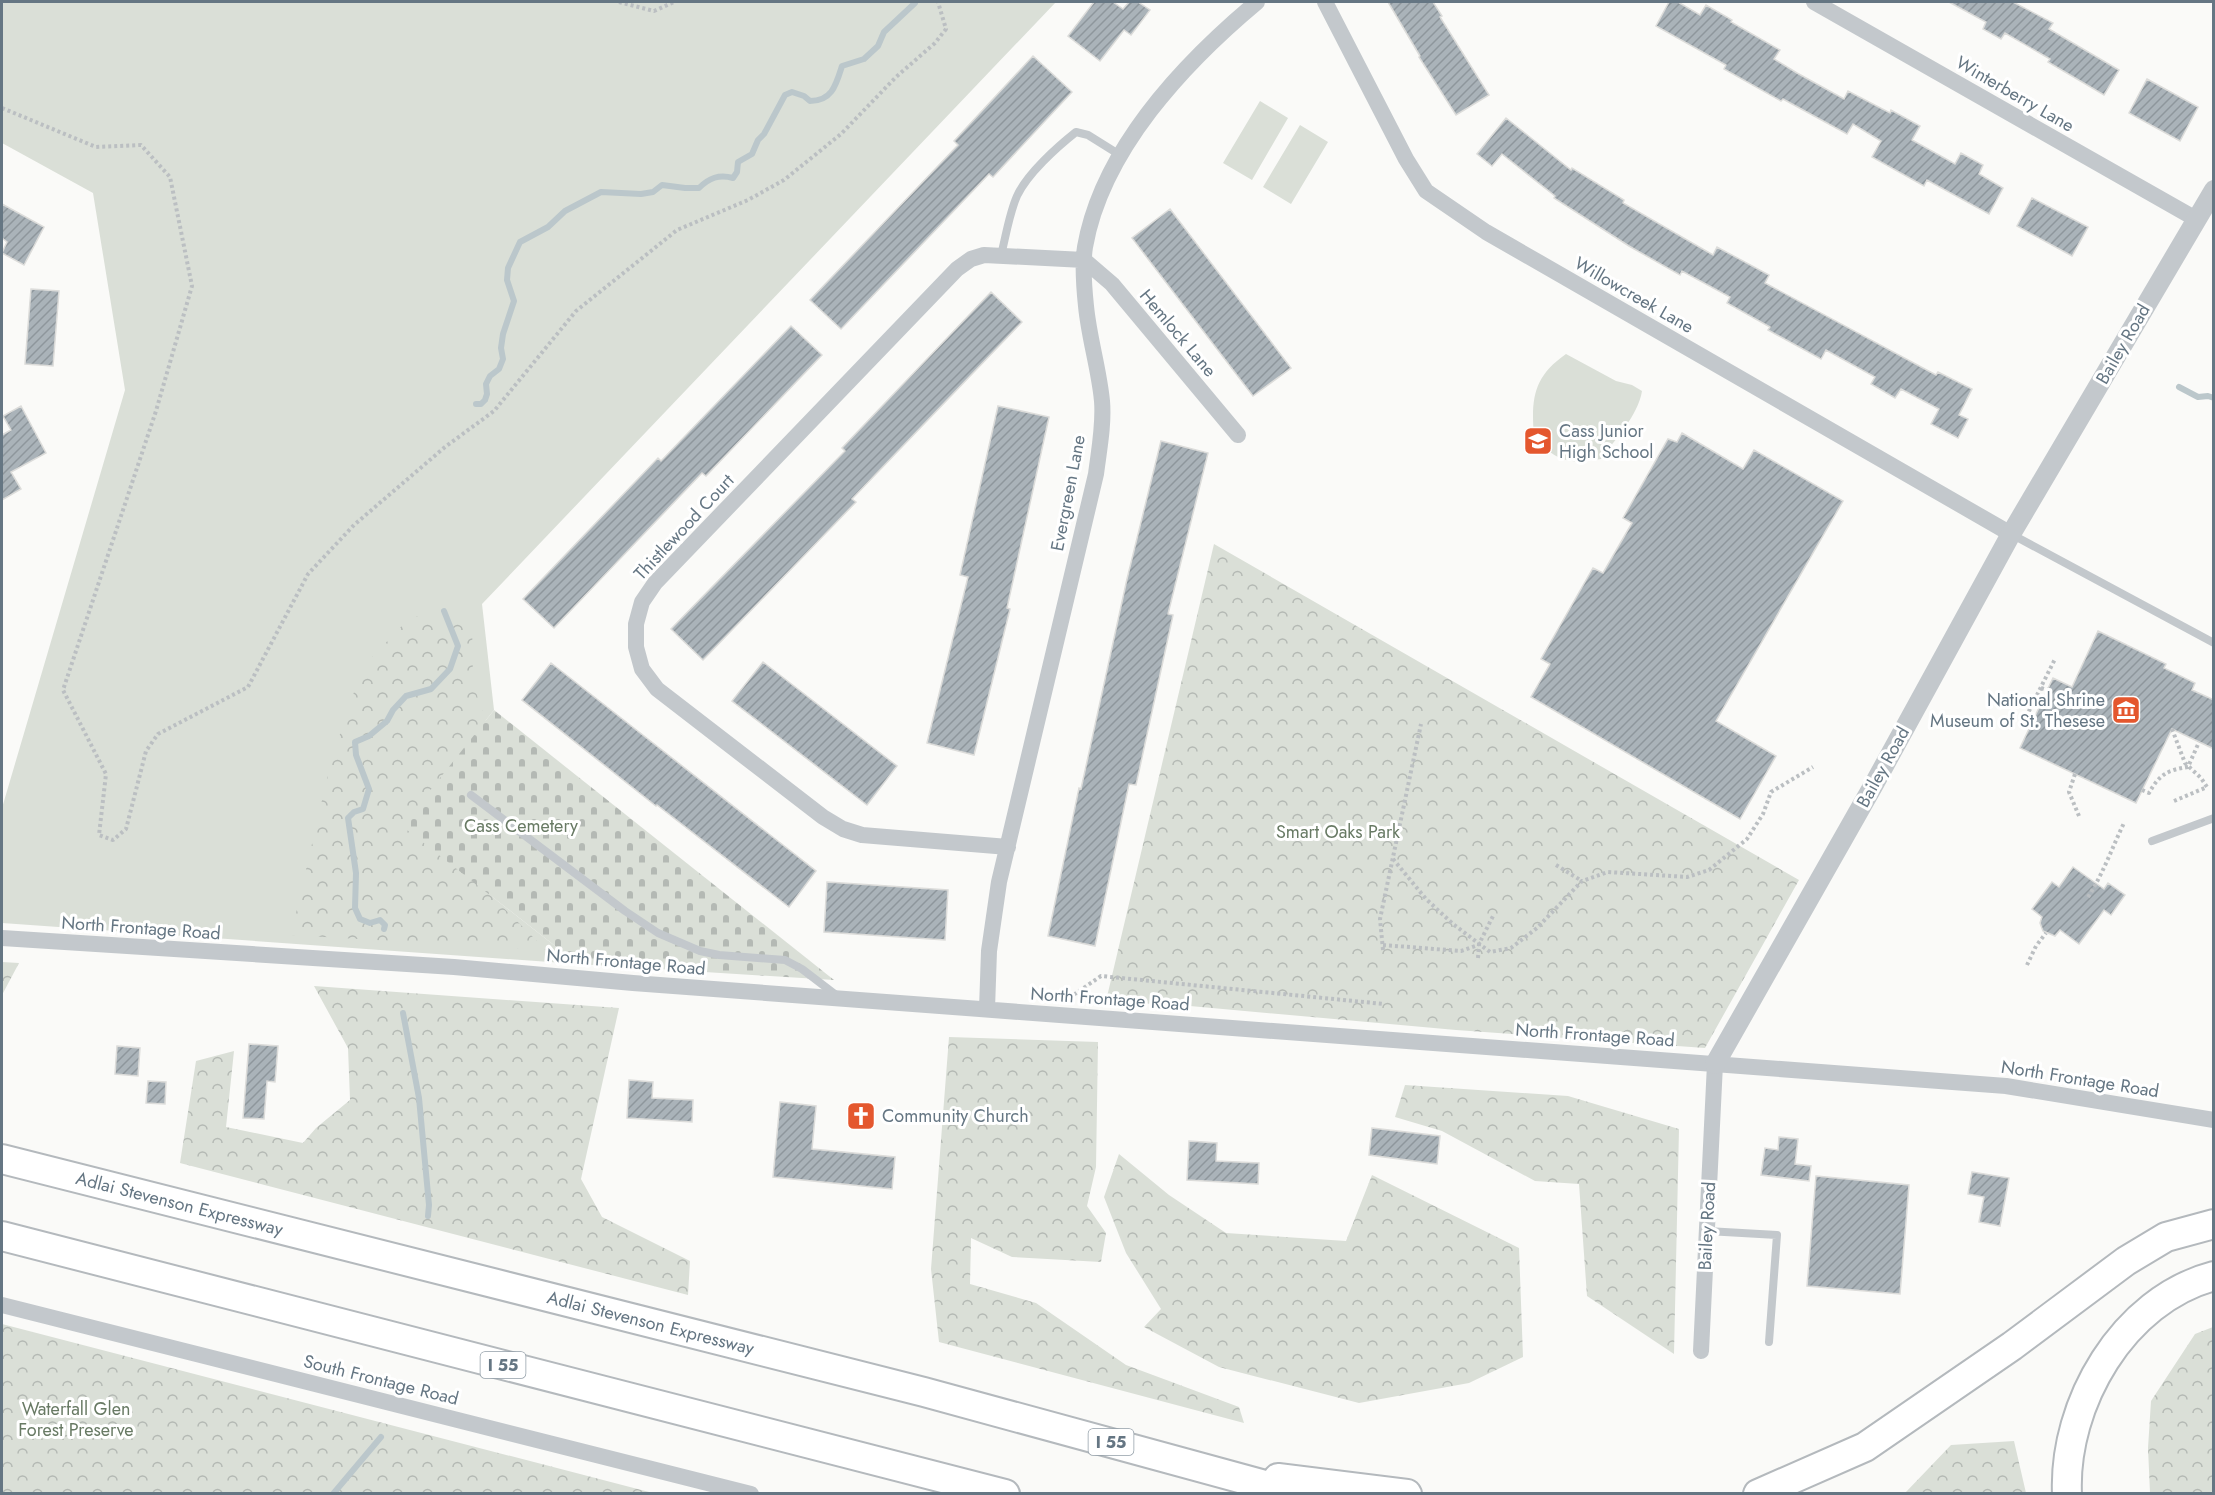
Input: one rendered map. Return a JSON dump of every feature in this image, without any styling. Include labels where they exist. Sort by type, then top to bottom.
[{"type":"highway","name":"Adlai Stevenson Expressway","points":[[2,1159],[912,1389],[1298,1494]]},
{"type":"highway","points":[[1758,1494],[1865,1447],[2012,1346],[2126,1261],[2166,1237],[2214,1224]]},
{"type":"highway","name":"I 55","points":[[2,1236],[1005,1494]]},
{"type":"highway","points":[[2067,1494],[2068,1455],[2080,1412],[2093,1382],[2110,1354],[2128,1331],[2150,1309],[2179,1289],[2214,1276]]},
{"type":"highway","points":[[1219,1472],[1407,1494]]},
{"type":"street","name":"Evergreen Lane","points":[[987,1009],[993,913],[1096,474],[1100,444],[1102,402],[1086,307],[1084,260],[1093,212],[1104,184],[1132,134],[1166,92],[1206,49],[1257,2]]},
{"type":"street","name":"Willowcreek Lane","points":[[1325,2],[1426,191],[1486,232],[2011,534]]},
{"type":"street","name":"Winterberry Lane","points":[[1814,2],[2196,219]]},
{"type":"street","name":"Bailey Road","points":[[1701,1351],[1715,1064],[1873,786],[2011,534],[2214,190]]},
{"type":"street","name":"Thistlewood Court","points":[[1008,847],[862,835],[843,829],[823,817],[657,689],[642,669],[636,647],[636,624],[642,602],[655,583],[957,269],[971,259],[984,255],[1084,260]]},
{"type":"street","name":"Hemlock Lane","points":[[1084,260],[1112,284],[1238,435]]},
{"type":"street","name":"North Frontage Road","points":[[2,938],[454,967],[633,983],[2006,1086],[2214,1119]]},
{"type":"street","name":"South Frontage Road","points":[[2,1305],[751,1494]]},
{"type":"lane","points":[[1001,255],[1017,197],[1029,178],[1064,141],[1076,132],[1088,135],[1120,155]]},
{"type":"lane","points":[[2011,534],[2214,643]]},
{"type":"lane","points":[[471,795],[633,917],[658,933],[700,951],[719,955],[784,960],[802,969],[838,997]]},
{"type":"lane","points":[[2152,841],[2214,818]]},
{"type":"lane","points":[[1707,1231],[1777,1235],[1769,1342]]},
{"type":"path","points":[[619,2],[654,11],[674,2]]},
{"type":"path","points":[[2,108],[96,147],[141,145],[170,177],[192,286],[156,411],[63,690],[106,774],[99,835],[113,840],[126,829],[146,751],[158,734],[248,687],[308,574],[354,525],[445,447],[494,411],[576,311],[613,281],[677,230],[748,200],[783,180],[842,134],[946,29],[938,2]]},
{"type":"path","points":[[2034,719],[2027,716],[2055,659]]},
{"type":"path","points":[[2042,688],[2048,690]]},
{"type":"path","points":[[1421,724],[1380,919],[1383,948],[1461,951],[1479,944]]},
{"type":"path","points":[[2172,729],[2184,764],[2214,791]]},
{"type":"path","points":[[2188,767],[2199,742]]},
{"type":"path","points":[[1393,859],[1426,899],[1479,944],[1490,952],[1511,948],[1537,928],[1582,881],[1608,872],[1688,877],[1709,870],[1747,839],[1762,814],[1771,792],[1813,767]]},
{"type":"path","points":[[2142,790],[2149,793],[2157,779],[2167,772],[2188,767]]},
{"type":"path","points":[[2075,774],[2069,792],[2079,816]]},
{"type":"path","points":[[2174,801],[2207,787]]},
{"type":"path","points":[[2088,897],[2100,880],[2103,867],[2124,823]]},
{"type":"path","points":[[1556,866],[1582,881]]},
{"type":"path","points":[[1479,958],[1479,944],[1492,916]]},
{"type":"path","points":[[2027,965],[2036,946],[2046,933]]},
{"type":"path","points":[[1050,1014],[1101,976],[1384,1004]]},
{"type":"green space","points":[[2,2],[1056,2],[482,604],[494,710],[402,826],[578,964],[2,923],[2,808],[125,390],[93,193],[2,143]]},
{"type":"green space","points":[[1260,101],[1288,118],[1252,180],[1223,163]]},
{"type":"green space","points":[[1300,125],[1328,142],[1291,204],[1263,187]]},
{"type":"green space","points":[[1566,354],[1616,381],[1632,385],[1642,391],[1631,418],[1601,459],[1571,461],[1564,459],[1550,452],[1534,437],[1533,411],[1536,390],[1547,371]]},
{"type":"green space","name":"Smart Oaks Park","points":[[1214,544],[1799,880],[1705,1048],[1106,1001]]},
{"type":"green space","points":[[411,616],[472,621],[473,683],[488,728],[419,824],[546,950],[291,935],[331,761],[362,668]]},
{"type":"green space","name":"Cass Cemetery","points":[[494,710],[834,980],[578,964],[402,826]]},
{"type":"green space","points":[[2,962],[19,963],[2,995]]},
{"type":"green space","points":[[314,986],[619,1008],[581,1179],[602,1217],[690,1261],[688,1295],[180,1163],[196,1061],[234,1051],[226,1127],[303,1143],[316,1128],[350,1100],[348,1048]]},
{"type":"green space","points":[[949,1037],[1098,1042],[1096,1167],[1087,1206],[1106,1233],[1101,1262],[1012,1257],[971,1238],[970,1284],[1036,1303],[1126,1365],[1239,1407],[1244,1423],[939,1342],[931,1269]]},
{"type":"green space","points":[[1405,1085],[1568,1096],[1679,1129],[1674,1354],[1587,1296],[1579,1184],[1535,1181],[1442,1131],[1395,1117]]},
{"type":"green space","points":[[1119,1154],[1169,1195],[1226,1233],[1346,1241],[1372,1175],[1519,1248],[1523,1357],[1469,1383],[1359,1403],[1219,1367],[1144,1327],[1161,1309],[1126,1253],[1104,1197]]},
{"type":"green space","name":"Waterfall Glen Forest Preserve","points":[[2,1324],[653,1493],[2,1493]]},
{"type":"green space","points":[[2213,1327],[2213,1493],[2150,1493],[2148,1448],[2151,1401],[2195,1334]]},
{"type":"green space","points":[[2014,1441],[2026,1493],[1905,1493],[1951,1445]]},
{"type":"building","points":[[1094,2],[1113,2],[1123,9],[1129,2],[1138,2],[1150,10],[1131,35],[1124,30],[1100,61],[1068,36]]},
{"type":"building","points":[[1388,2],[1433,2],[1489,95],[1456,115]]},
{"type":"building","points":[[1669,2],[1678,2],[1700,15],[1706,5],[1780,50],[1774,59],[1797,73],[1844,99],[1848,91],[1920,126],[1912,140],[1955,164],[1961,153],[1983,165],[1979,174],[2003,188],[1989,214],[1927,180],[1924,186],[1872,157],[1881,141],[1853,124],[1847,134],[1724,69],[1726,65],[1656,26]]},
{"type":"building","points":[[1949,2],[2013,2],[2053,23],[2049,29],[2119,70],[2104,95],[2048,62],[2050,59],[2005,33],[2001,39],[1983,29],[1986,22]]},
{"type":"building","points":[[1033,56],[1072,92],[993,177],[989,174],[841,329],[810,300],[958,145],[954,141]]},
{"type":"building","points":[[2147,79],[2198,107],[2180,141],[2129,113]]},
{"type":"building","points":[[1506,118],[1571,170],[1572,168],[1624,200],[1623,203],[1713,255],[1717,247],[1769,275],[1765,283],[1936,375],[1938,372],[1972,389],[1959,415],[1968,419],[1958,438],[1931,424],[1939,409],[1901,389],[1895,398],[1871,384],[1875,377],[1826,350],[1821,359],[1768,330],[1770,327],[1727,303],[1730,297],[1682,271],[1680,275],[1629,246],[1554,198],[1555,196],[1502,154],[1492,166],[1477,154]]},
{"type":"building","points":[[2032,198],[2088,227],[2072,256],[2017,226]]},
{"type":"building","points":[[2,204],[44,227],[24,265],[2,253],[7,242],[2,238]]},
{"type":"building","points":[[1170,209],[1291,368],[1253,396],[1132,238]]},
{"type":"building","points":[[31,289],[59,291],[53,366],[25,364]]},
{"type":"building","points":[[991,292],[1022,322],[852,499],[856,502],[703,660],[671,629],[845,451],[842,448]]},
{"type":"building","points":[[791,326],[822,355],[706,476],[702,473],[554,628],[523,599],[658,458],[661,461]]},
{"type":"building","points":[[21,406],[46,453],[11,472],[21,489],[2,500],[2,435],[11,430],[3,416]]},
{"type":"building","points":[[998,406],[1049,417],[1007,608],[1010,609],[974,755],[927,743],[968,577],[960,575]]},
{"type":"building","points":[[1682,433],[1743,469],[1754,450],[1843,501],[1716,721],[1776,756],[1740,819],[1531,697],[1550,664],[1541,659],[1593,568],[1603,573],[1632,523],[1623,518],[1668,439],[1677,442]]},
{"type":"building","points":[[1161,441],[1208,453],[1168,614],[1173,615],[1136,785],[1129,784],[1095,946],[1048,936],[1079,788],[1081,789],[1127,579]]},
{"type":"building","name":"National Shrine Museum of St. Thesese","points":[[2098,631],[2166,664],[2164,668],[2195,683],[2192,690],[2214,700],[2214,749],[2172,729],[2136,803],[2020,748],[2053,678],[2072,687]]},
{"type":"building","points":[[763,662],[897,766],[867,805],[732,701]]},
{"type":"building","points":[[551,663],[816,871],[789,907],[522,700]]},
{"type":"building","points":[[2073,867],[2104,889],[2108,883],[2125,895],[2111,915],[2104,910],[2079,944],[2060,930],[2055,936],[2043,931],[2040,923],[2042,917],[2032,909],[2052,882],[2059,887]]},
{"type":"building","points":[[827,882],[948,890],[945,940],[824,932]]},
{"type":"building","points":[[249,1044],[278,1046],[275,1082],[267,1081],[264,1119],[243,1118]]},
{"type":"building","points":[[117,1046],[140,1048],[138,1076],[115,1074]]},
{"type":"building","points":[[629,1080],[653,1082],[652,1098],[693,1100],[692,1122],[627,1118]]},
{"type":"building","points":[[148,1081],[166,1082],[165,1104],[146,1103]]},
{"type":"building","points":[[780,1102],[816,1106],[812,1149],[895,1157],[892,1189],[773,1177]]},
{"type":"building","points":[[1372,1128],[1440,1136],[1437,1164],[1369,1155]]},
{"type":"building","points":[[1779,1137],[1798,1139],[1795,1164],[1811,1166],[1809,1181],[1761,1175],[1765,1148],[1778,1150]]},
{"type":"building","points":[[1189,1141],[1217,1143],[1216,1161],[1259,1163],[1258,1184],[1187,1180]]},
{"type":"building","points":[[1972,1172],[2009,1178],[2000,1226],[1979,1222],[1984,1197],[1968,1194]]},
{"type":"building","points":[[1816,1176],[1909,1185],[1900,1294],[1807,1286]]},
{"type":"waterway","points":[[476,404],[481,404],[485,400],[486,384],[490,376],[499,369],[503,359],[501,348],[503,334],[514,301],[507,280],[508,268],[520,242],[548,227],[565,211],[601,192],[641,194],[653,192],[662,185],[699,188],[714,178],[723,176],[733,178],[737,172],[738,162],[752,154],[785,95],[792,92],[810,101],[828,95],[835,85],[842,66],[864,59],[878,46],[884,32],[915,3]]},
{"type":"waterway","points":[[2179,387],[2198,397],[2214,398]]},
{"type":"waterway","points":[[384,929],[385,925],[380,920],[370,923],[360,919],[355,908],[356,873],[348,818],[354,812],[363,809],[369,789],[356,755],[355,742],[369,736],[387,721],[393,710],[406,696],[431,689],[450,669],[458,646],[444,611]]},
{"type":"waterway","points":[[403,1013],[419,1098],[429,1205],[428,1216]]},
{"type":"waterway","points":[[333,1494],[381,1437]]},
{"type":"place","name":"Cass Junior High School","points":[[1538,441]]},
{"type":"place","name":"National Shrine Museum of St. Thesese","points":[[2126,710]]},
{"type":"place","name":"Community Church","points":[[861,1116]]}]
